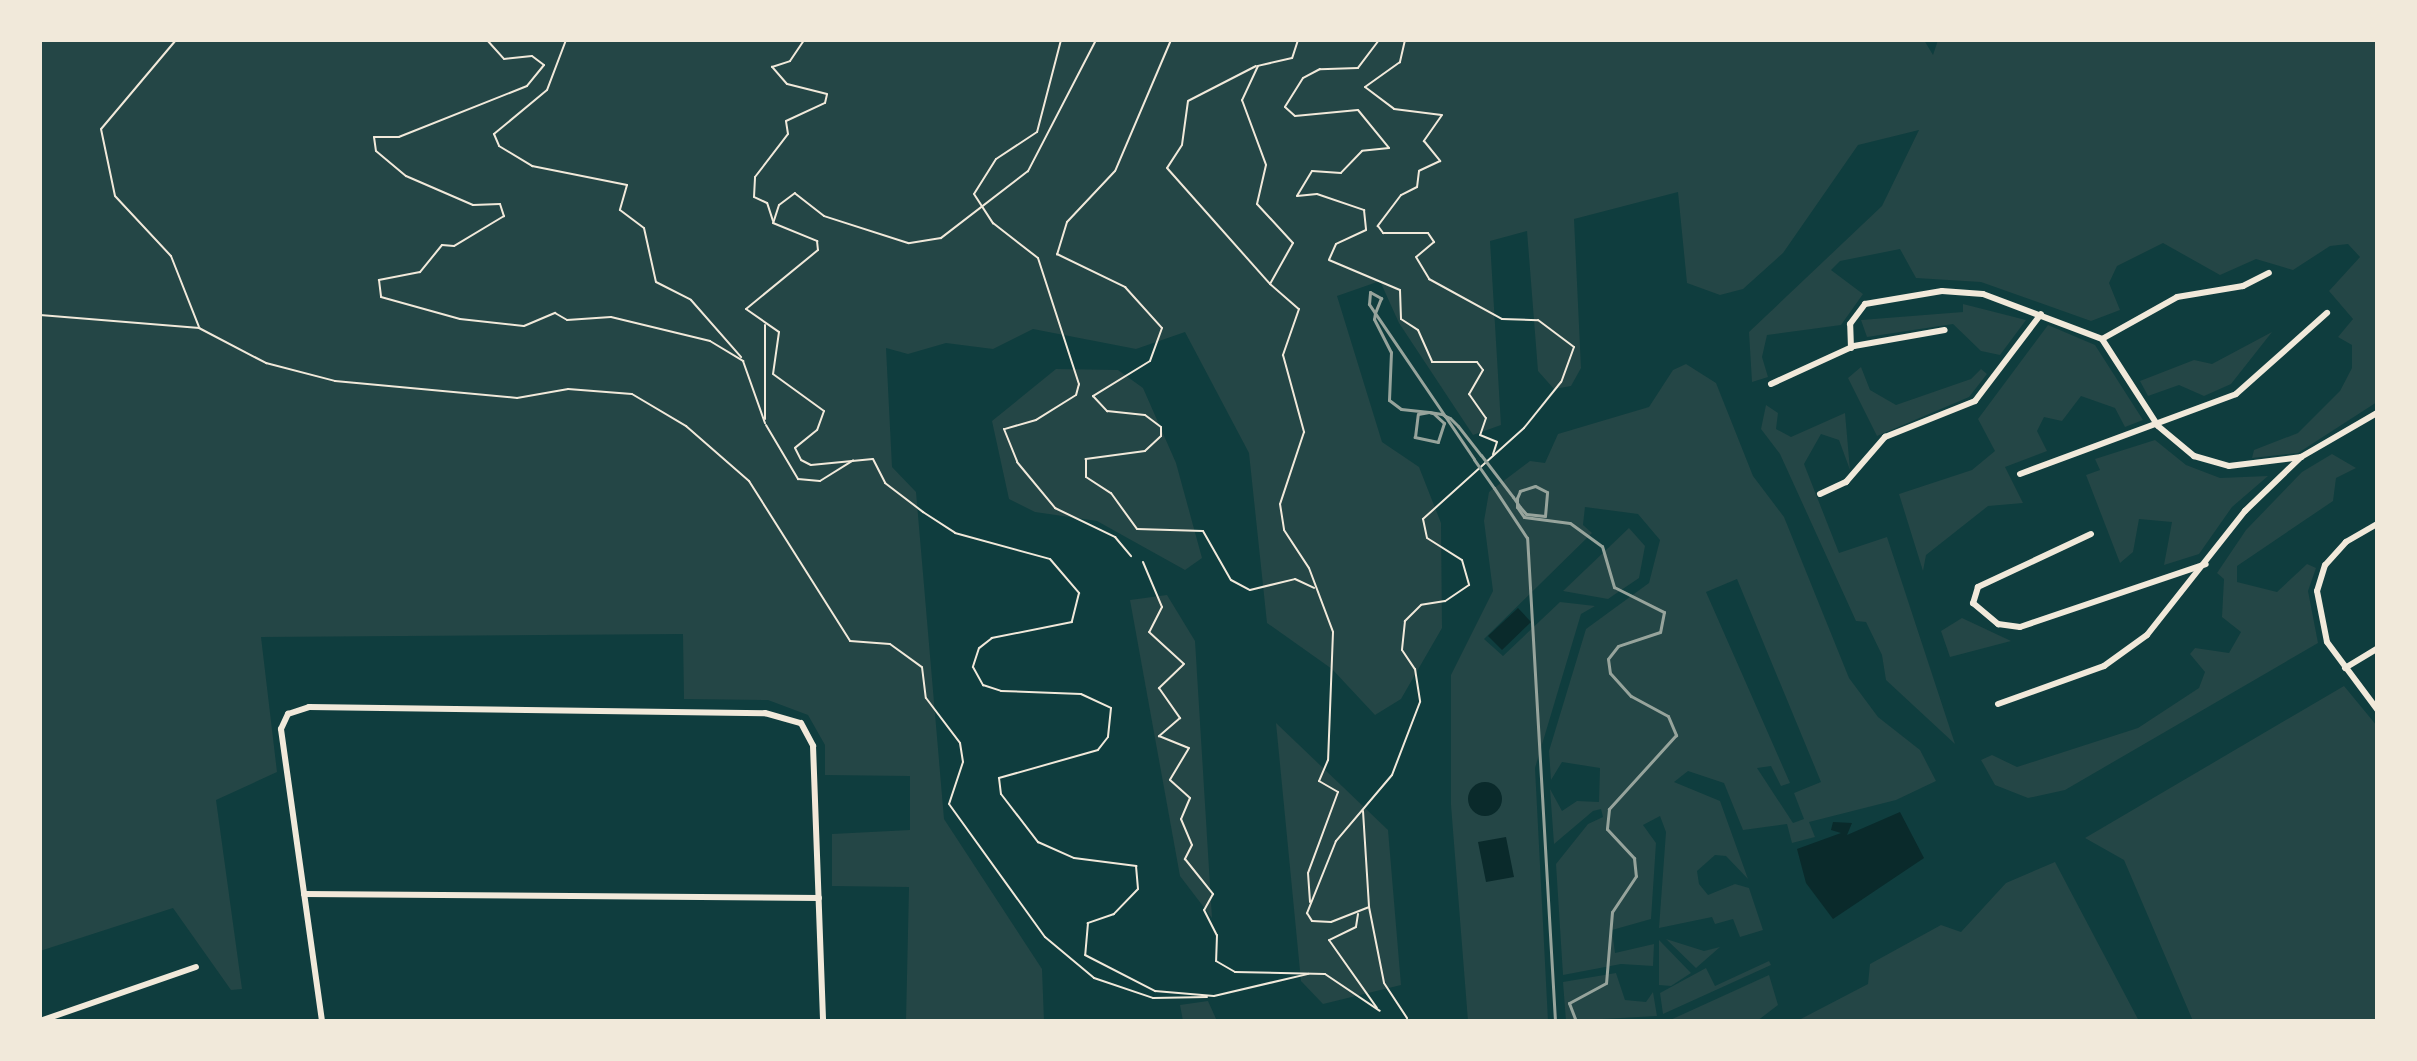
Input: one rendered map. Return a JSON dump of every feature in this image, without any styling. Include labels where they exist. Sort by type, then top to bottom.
[{"type":"street","points":[[2102,339],[2177,297],[2243,286],[2269,273]]},
{"type":"street","points":[[1851,348],[1850,324],[1865,304],[1962,291],[2041,314],[2102,339],[2158,426],[2181,447],[2229,466],[2301,457]]},
{"type":"street","points":[[2020,474],[2158,426],[2236,394],[2327,313]]},
{"type":"street","points":[[1820,494],[1846,482],[1885,437],[1975,401],[2041,314]]},
{"type":"street","points":[[1771,384],[1851,348],[1945,330]]},
{"type":"street","points":[[1998,704],[2104,666],[2147,635],[2245,511],[2301,457],[2377,413]]},
{"type":"street","points":[[2377,524],[2346,542],[2325,565],[2317,591],[2318,619],[2345,668],[2377,709]]},
{"type":"street","points":[[2091,534],[1978,587],[1973,603],[1981,614],[2020,627],[2206,564]]},
{"type":"street","points":[[2345,668],[2377,649]]},
{"type":"street","points":[[322,1021],[281,729],[288,714],[309,707],[765,713],[801,723],[813,746],[823,1021]]},
{"type":"street","points":[[304,894],[819,898]]},
{"type":"street","points":[[40,1021],[196,967]]},
{"type":"path","points":[[176,40],[101,129],[115,196],[171,256],[199,328]]},
{"type":"path","points":[[487,40],[504,59],[532,56],[544,65],[527,86],[399,137],[374,137],[376,151],[406,176],[473,205],[500,204],[504,216],[454,246],[442,245],[420,272],[379,280],[381,297],[460,319],[524,326],[555,313],[567,320],[611,317],[710,341],[743,361]]},
{"type":"path","points":[[566,40],[547,90],[494,134],[499,146],[532,166],[627,185],[620,210],[644,228],[656,282],[711,318],[743,361],[765,423],[798,479],[820,481],[854,460]]},
{"type":"path","points":[[773,223],[767,203],[754,197],[755,177],[788,134],[786,121],[825,103],[827,94],[787,84],[772,67],[790,61],[804,40]]},
{"type":"path","points":[[1061,40],[1042,92],[1037,132],[996,159],[976,185],[977,202],[986,216],[1038,258],[1071,357],[1076,395],[1036,420],[1004,429],[1017,462],[1055,508],[1115,537],[1131,556]]},
{"type":"path","points":[[773,223],[779,205],[795,193],[824,216],[908,243],[941,238],[1028,171],[1096,40]]},
{"type":"path","points":[[1171,40],[1115,171],[1067,222],[1057,254],[1125,287],[1162,328],[1150,361],[1093,396],[1107,411],[1145,415],[1161,427],[1161,436],[1133,455],[1086,459],[1086,477],[1111,493],[1137,529],[1203,531],[1231,580],[1250,590],[1295,579],[1315,589]]},
{"type":"path","points":[[1298,40],[1292,58],[1258,66],[1188,101],[1182,145],[1167,168],[1270,284],[1299,309],[1283,355],[1304,432],[1280,504],[1292,551],[1309,568],[1333,632],[1328,760],[1319,781],[1338,792],[1308,873],[1312,921],[1358,914],[1369,907]]},
{"type":"path","points":[[1379,40],[1358,68],[1320,69],[1303,78],[1285,107],[1295,116],[1358,110],[1389,148],[1362,151],[1341,173],[1312,171],[1297,196],[1317,194],[1364,210],[1366,230],[1336,244],[1329,260],[1400,290],[1401,319],[1418,330],[1432,362],[1477,362],[1483,370],[1469,394],[1486,418],[1480,435],[1497,442],[1493,455]]},
{"type":"path","points":[[1310,903],[1336,841],[1392,775],[1420,702],[1415,669],[1402,650],[1405,621],[1421,605],[1462,594],[1472,575],[1462,560],[1427,538],[1423,519],[1543,406],[1574,347],[1538,320],[1480,311],[1429,279],[1416,257],[1434,242],[1428,233],[1383,233],[1378,226],[1401,195],[1417,187],[1419,171],[1440,161],[1424,141],[1442,115],[1394,109],[1365,87],[1400,62],[1405,40]]},
{"type":"path","points":[[1258,66],[1242,100],[1266,165],[1257,204],[1293,243],[1270,284]]},
{"type":"path","points":[[773,223],[817,241],[818,250],[806,267],[749,302],[748,316],[779,332],[773,374],[824,411],[817,430],[795,448],[801,460],[811,465],[873,459],[885,483],[955,533],[1050,559],[1068,575],[1079,593],[1072,622],[992,638],[979,648],[973,667],[983,685],[1001,691],[1105,699],[1111,708],[1108,737],[1082,758],[1009,771],[999,778],[1001,794],[1038,842],[1074,858],[1136,866],[1138,889],[1114,914],[1088,923],[1085,955],[1155,991],[1214,996]]},
{"type":"path","points":[[40,315],[199,328],[266,363],[335,381],[517,398],[568,389],[632,394],[686,426],[749,481],[850,641],[890,644],[922,667],[926,698],[960,743],[963,762],[949,804],[1066,959],[1094,978],[1153,998],[1214,996],[1308,974]]},
{"type":"path","points":[[765,323],[765,423]]},
{"type":"path","points":[[1143,562],[1162,607],[1149,632],[1184,664],[1159,688],[1180,718],[1159,736],[1189,748],[1170,780],[1190,798],[1181,819],[1192,845],[1185,859],[1213,894],[1204,910],[1217,935],[1216,961],[1235,972],[1325,974],[1380,1011],[1329,940],[1356,927],[1358,914]]},
{"type":"path","points":[[1363,810],[1369,907],[1384,983],[1407,1018]]},
{"type":"shaded area","points":[[40,40],[1924,40],[1933,55],[1938,40],[2377,40],[2377,402],[2298,453],[2252,458],[2254,450],[2298,433],[2340,391],[2352,368],[2352,345],[2338,337],[2353,319],[2329,291],[2360,257],[2348,244],[2330,246],[2293,270],[2256,259],[2220,275],[2163,243],[2117,266],[2109,283],[2120,310],[2091,321],[1981,282],[1916,278],[1900,249],[1840,261],[1831,270],[1863,294],[1841,325],[1767,335],[1762,357],[1768,377],[1752,382],[1749,332],[1882,206],[1919,130],[1858,145],[1783,253],[1743,289],[1720,295],[1687,283],[1678,192],[1574,219],[1581,368],[1571,386],[1554,389],[1538,371],[1527,231],[1490,241],[1501,425],[1473,435],[1399,323],[1380,281],[1337,296],[1382,442],[1419,467],[1441,523],[1442,628],[1401,699],[1375,715],[1332,669],[1267,623],[1249,453],[1185,332],[1136,349],[1033,329],[993,349],[946,343],[908,354],[886,348],[892,467],[916,492],[944,819],[1042,969],[1044,1021],[906,1021],[909,887],[832,886],[832,834],[910,830],[910,776],[825,775],[825,745],[808,715],[768,700],[684,699],[683,634],[261,637],[277,772],[216,800],[242,989],[231,990],[173,908],[40,951]]},
{"type":"shaded area","points":[[1963,304],[2026,320],[2000,355],[1981,351],[1953,324],[1867,337],[1861,320],[1963,312]]},
{"type":"shaded area","points":[[2048,325],[2095,345],[2143,420],[2125,427],[2115,408],[2081,396],[2062,421],[2044,417],[2037,431],[2047,451],[2005,467],[2023,503],[1988,506],[1926,555],[1923,571],[1899,494],[1972,470],[1995,451],[1978,419]]},
{"type":"shaded area","points":[[2272,332],[2231,384],[2204,396],[2179,385],[2148,396],[2140,381],[2194,360],[2212,364]]},
{"type":"shaded area","points":[[1686,364],[1716,383],[1753,476],[1784,517],[1849,678],[1878,717],[1920,750],[1936,781],[1896,800],[1809,822],[1815,837],[1792,843],[1787,824],[1743,830],[1724,783],[1688,771],[1674,782],[1720,801],[1748,879],[1726,856],[1715,855],[1697,871],[1699,884],[1708,895],[1735,884],[1749,888],[1763,930],[1740,937],[1733,919],[1715,924],[1712,917],[1659,928],[1666,832],[1660,816],[1643,825],[1656,843],[1651,919],[1612,930],[1615,953],[1654,944],[1653,966],[1621,964],[1563,975],[1556,864],[1588,824],[1603,817],[1601,809],[1593,811],[1554,844],[1550,789],[1562,811],[1577,801],[1599,802],[1600,768],[1562,762],[1551,780],[1549,751],[1586,629],[1649,583],[1660,540],[1638,514],[1585,507],[1583,525],[1592,533],[1484,639],[1503,656],[1560,602],[1595,606],[1581,614],[1535,768],[1548,1021],[1468,1021],[1451,805],[1451,675],[1493,591],[1484,521],[1489,492],[1530,461],[1545,463],[1558,434],[1649,407],[1673,370]],"holes":[[[1737,579],[1821,782],[1794,793],[1804,819],[1793,823],[1757,768],[1771,766],[1781,786],[1790,783],[1706,592]]]},
{"type":"shaded area","points":[[1861,367],[1870,390],[1896,405],[1971,379],[1981,369],[1987,374],[1969,397],[1877,436],[1848,378]]},
{"type":"shaded area","points":[[1056,369],[1118,370],[1143,388],[1176,463],[1202,558],[1185,570],[1097,521],[1035,512],[1009,499],[992,421]]},
{"type":"shaded area","points":[[1766,405],[1778,413],[1776,429],[1791,437],[1845,413],[1850,470],[1839,440],[1821,434],[1804,464],[1839,553],[1887,537],[1955,744],[1886,680],[1882,655],[1866,622],[1856,621],[1780,454],[1761,429]]},
{"type":"shaded area","points":[[2155,440],[2186,465],[2220,478],[2268,476],[2232,507],[2199,554],[2164,565],[2172,522],[2139,519],[2133,552],[2120,563],[2086,475],[2100,470],[2095,459]]},
{"type":"shaded area","points":[[2332,454],[2356,468],[2336,478],[2333,501],[2237,566],[2237,582],[2277,592],[2307,564],[2316,568],[2308,591],[2318,643],[2065,790],[2028,798],[1995,785],[1981,760],[1992,755],[2017,767],[2138,728],[2199,688],[2205,672],[2190,654],[2195,648],[2229,653],[2241,632],[2222,617],[2224,579],[2217,573],[2246,530],[2302,472]]},
{"type":"shaded area","points":[[1629,528],[1645,546],[1639,578],[1608,599],[1563,591]]},
{"type":"shaded area","points":[[1167,595],[1195,641],[1212,918],[1180,876],[1130,600]]},
{"type":"shaded area","points":[[1518,608],[1531,622],[1502,650],[1488,636]]},
{"type":"shaded area","points":[[1962,618],[2011,641],[1950,657],[1941,631]]},
{"type":"shaded area","points":[[2344,686],[2377,726],[2377,1021],[2193,1021],[2124,860],[2085,838]]},
{"type":"shaded area","points":[[1276,723],[1388,830],[1401,985],[1323,1004],[1301,981]]},
{"type":"shaded area","points":[[1485,782],[1497,787],[1502,799],[1497,811],[1485,816],[1473,811],[1468,799],[1473,787]]},
{"type":"shaded area","points":[[1900,812],[1924,858],[1833,919],[1806,883],[1797,849],[1841,833],[1831,830],[1833,822],[1852,823],[1847,835]]},
{"type":"shaded area","points":[[1506,837],[1514,877],[1486,882],[1478,842]]},
{"type":"shaded area","points":[[2055,862],[2139,1021],[1797,1021],[1868,984],[1870,964],[1941,925],[1961,932],[2006,883]]},
{"type":"shaded area","points":[[1666,939],[1704,951],[1720,947],[1696,968]]},
{"type":"shaded area","points":[[1659,940],[1691,973],[1671,986],[1659,985]]},
{"type":"shaded area","points":[[1769,961],[1771,965],[1663,1014],[1660,993],[1706,968],[1715,986]]},
{"type":"shaded area","points":[[1616,973],[1625,1000],[1646,1002],[1653,992],[1657,1016],[1566,1021],[1563,982]]},
{"type":"shaded area","points":[[1769,975],[1778,1005],[1757,1021],[1668,1021]]},
{"type":"shaded area","points":[[1208,1001],[1217,1021],[1183,1021],[1180,1005]]},
{"type":"railway","points":[[1555,1021],[1527,538],[1494,488],[1474,459],[1445,416],[1375,313],[1369,304],[1370,292],[1381,298],[1375,313],[1374,319],[1391,352],[1389,400],[1401,409],[1429,412],[1433,413],[1444,423],[1438,442],[1415,437],[1418,414],[1429,412],[1442,414],[1445,416],[1450,418],[1481,455],[1513,497],[1520,507],[1526,514],[1545,516],[1547,492],[1535,486],[1520,491],[1517,498],[1517,507],[1524,517],[1570,523],[1602,546],[1614,587],[1664,612],[1660,632],[1618,646],[1608,659],[1610,673],[1631,696],[1668,716],[1676,735],[1609,809],[1607,829],[1634,858],[1636,876],[1612,912],[1606,983],[1569,1003],[1576,1021]]}]
